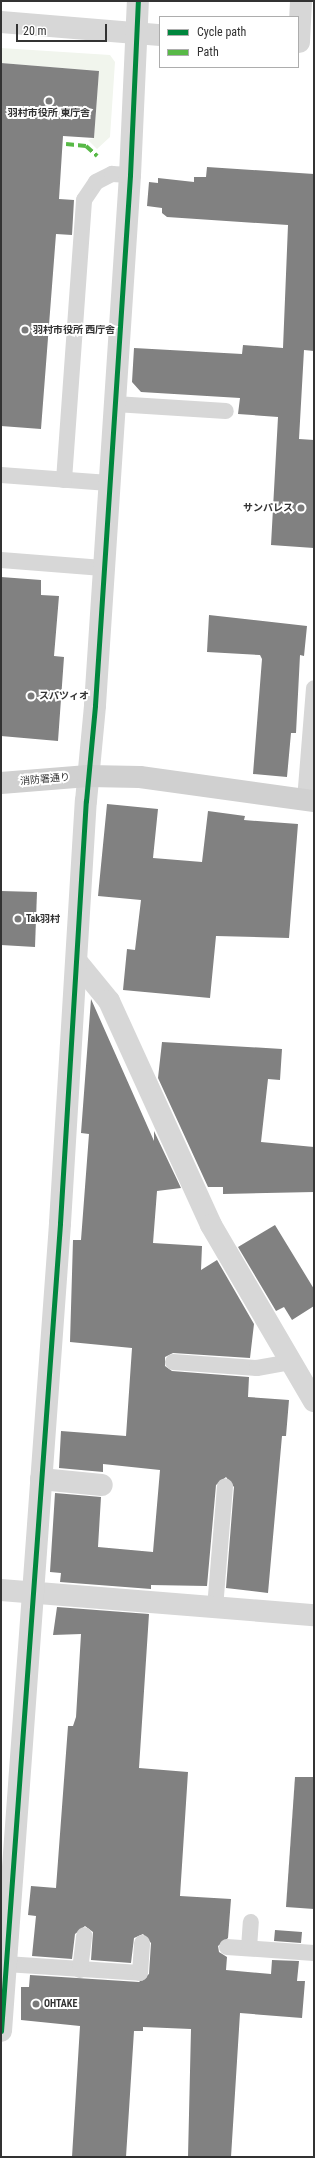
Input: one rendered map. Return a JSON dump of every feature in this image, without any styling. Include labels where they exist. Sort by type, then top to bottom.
[{"type":"street","points":[[1,2031],[31,1593],[41,1479],[77,962],[88,776],[115,404],[130,175],[138,32],[138,1]]},
{"type":"street","points":[[301,1],[304,43]]},
{"type":"street","points":[[1,22],[159,35]]},
{"type":"street","name":"消防署通り","points":[[1,783],[88,776],[140,777],[310,801]]},
{"type":"street","points":[[77,962],[109,1001],[211,1225],[314,1401]]},
{"type":"street","points":[[41,1479],[102,1485]]},
{"type":"street","points":[[1,1590],[314,1615]]},
{"type":"lane","points":[[64,480],[84,200],[96,182],[112,174],[130,175]]},
{"type":"lane","points":[[115,404],[226,412]]},
{"type":"lane","points":[[1,475],[109,483]]},
{"type":"lane","points":[[1,560],[103,568]]},
{"type":"lane","points":[[310,801],[314,688]]},
{"type":"lane","points":[[173,1362],[257,1368],[291,1362]]},
{"type":"lane","points":[[215,1608],[225,1486]]},
{"type":"lane","points":[[250,1948],[251,1922]]},
{"type":"lane","points":[[80,1970],[84,1935]]},
{"type":"lane","points":[[6,1964],[140,1973],[142,1943]]},
{"type":"lane","points":[[227,1947],[314,1953]]},
{"type":"shaded area","points":[[1,48],[110,55],[115,62],[110,137],[97,149],[88,140],[94,138],[99,71],[1,63]]},
{"type":"building","name":"羽村市役所 西庁舎","points":[[1,63],[99,71],[94,138],[63,136],[59,199],[74,200],[72,235],[56,234],[41,429],[1,426]]},
{"type":"building","points":[[207,167],[314,174],[314,351],[304,350],[299,439],[314,440],[314,548],[271,545],[278,417],[238,414],[240,398],[141,392],[132,382],[134,348],[242,354],[243,345],[283,348],[288,225],[167,217],[162,213],[162,208],[147,206],[149,182],[158,183],[158,178],[194,182],[194,177],[206,177]]},
{"type":"building","points":[[1,577],[41,580],[41,595],[59,596],[54,656],[64,657],[58,741],[1,736]]},
{"type":"building","points":[[209,615],[307,626],[304,656],[300,655],[296,733],[291,733],[287,777],[253,774],[262,659],[260,655],[207,652]]},
{"type":"building","points":[[107,804],[158,809],[153,858],[202,862],[208,811],[245,816],[244,820],[298,824],[289,938],[216,936],[210,998],[123,990],[127,949],[135,950],[141,900],[98,896]]},
{"type":"building","name":"Tak羽村","points":[[1,891],[37,892],[35,947],[1,945]]},
{"type":"building","points":[[91,999],[154,1141],[154,1131],[181,1188],[157,1191],[153,1243],[202,1246],[201,1270],[217,1260],[254,1324],[250,1358],[173,1353],[165,1357],[165,1366],[172,1371],[249,1377],[248,1397],[289,1400],[286,1436],[282,1436],[268,1593],[226,1588],[234,1487],[226,1477],[216,1485],[207,1586],[151,1585],[151,1589],[60,1582],[61,1573],[50,1572],[55,1493],[101,1497],[98,1547],[153,1552],[160,1470],[103,1464],[103,1472],[59,1468],[61,1431],[126,1436],[132,1348],[70,1342],[73,1240],[81,1240],[89,1134],[81,1133]]},
{"type":"building","points":[[162,1042],[282,1049],[280,1080],[268,1079],[261,1142],[314,1147],[314,1192],[223,1194],[223,1187],[208,1187],[158,1078]]},
{"type":"building","points":[[275,1225],[314,1289],[314,1306],[292,1320],[284,1307],[276,1311],[238,1247]]},
{"type":"building","points":[[57,1607],[149,1614],[139,1768],[188,1772],[180,1896],[231,1899],[228,1938],[218,1946],[219,1952],[227,1957],[226,1970],[271,1974],[272,1960],[299,1961],[297,1981],[305,1981],[302,2018],[240,2013],[231,2157],[188,2157],[191,2029],[143,2027],[143,2031],[134,2031],[126,2157],[72,2157],[80,2026],[21,2020],[21,1987],[29,1987],[30,1975],[139,1982],[149,1974],[151,1943],[143,1934],[134,1938],[131,1963],[91,1960],[93,1932],[85,1926],[75,1934],[72,1959],[32,1956],[36,1916],[28,1915],[31,1886],[56,1888],[68,1726],[73,1726],[76,1717],[81,1634],[53,1635]]},
{"type":"building","points":[[295,1777],[314,1777],[314,1909],[286,1907]]},
{"type":"building","points":[[275,1930],[302,1932],[301,1943],[274,1941]]},
{"type":"marked path","points":[[66,144],[86,146],[97,156]]},
{"type":"cycle path","points":[[1,2031],[60,1223],[86,801],[95,705],[130,175],[138,1]]},
{"type":"place","name":"羽村市役所 東庁舎","points":[[49,101]]},
{"type":"place","name":"羽村市役所 西庁舎","points":[[25,330]]},
{"type":"place","name":"サンパレス","points":[[301,508]]},
{"type":"place","name":"スパツィオ","points":[[31,696]]},
{"type":"place","name":"Tak羽村","points":[[18,919]]},
{"type":"place","name":"OHTAKE","points":[[36,2004]]}]
